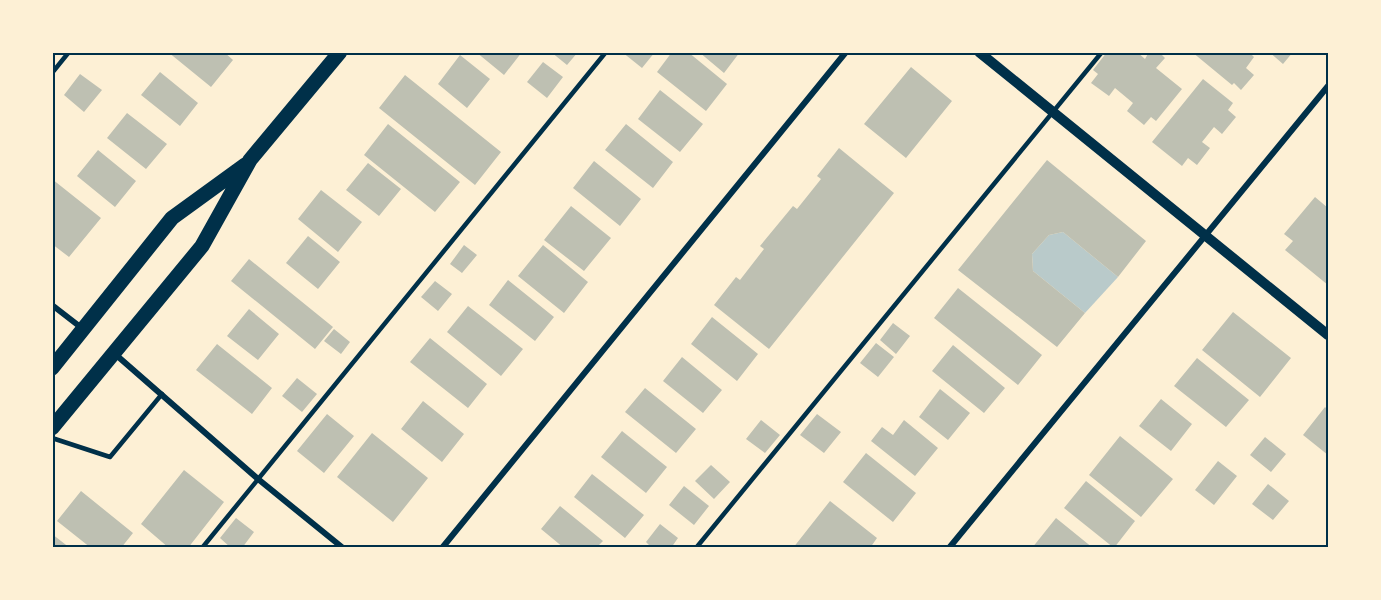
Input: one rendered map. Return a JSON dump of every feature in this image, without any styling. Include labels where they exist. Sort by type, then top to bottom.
[{"type":"main road","points":[[52,428],[202,246],[250,160],[340,52]]},
{"type":"main road","points":[[52,368],[172,218],[250,160]]},
{"type":"street","points":[[442,548],[846,52]]},
{"type":"street","points":[[980,52],[1329,335]]},
{"type":"street","points":[[949,548],[1329,86]]},
{"type":"street","points":[[52,305],[83,329]]},
{"type":"street","points":[[115,354],[258,479],[343,548]]},
{"type":"lane","points":[[52,73],[69,52]]},
{"type":"lane","points":[[202,548],[606,52]]},
{"type":"lane","points":[[696,548],[1102,52]]},
{"type":"lane","points":[[52,438],[110,457],[162,394]]},
{"type":"shaded area","points":[[1063,232],[1118,277],[1085,313],[1033,271],[1032,254],[1049,235]]},
{"type":"building","points":[[168,52],[224,52],[233,60],[211,87]]},
{"type":"building","points":[[476,52],[522,52],[504,75]]},
{"type":"building","points":[[551,52],[578,52],[567,65]]},
{"type":"building","points":[[622,52],[655,52],[642,68]]},
{"type":"building","points":[[672,52],[688,52],[727,84],[706,111],[657,72]]},
{"type":"building","points":[[699,52],[740,52],[724,73]]},
{"type":"building","points":[[1107,52],[1137,52],[1145,59],[1149,52],[1159,52],[1165,58],[1156,68],[1182,89],[1156,121],[1151,117],[1144,125],[1127,111],[1133,103],[1115,88],[1109,96],[1091,83],[1098,74],[1093,70]]},
{"type":"building","points":[[1192,52],[1249,52],[1254,57],[1246,68],[1254,75],[1241,90]]},
{"type":"building","points":[[1269,52],[1293,52],[1283,64]]},
{"type":"building","points":[[460,55],[490,79],[467,108],[438,84]]},
{"type":"building","points":[[543,62],[563,77],[547,98],[527,82]]},
{"type":"building","points":[[911,67],[952,101],[906,158],[864,124]]},
{"type":"building","points":[[160,72],[198,103],[180,126],[141,95]]},
{"type":"building","points":[[80,74],[102,90],[84,112],[64,95]]},
{"type":"building","points":[[405,75],[501,152],[475,185],[379,108]]},
{"type":"building","points":[[1203,79],[1233,103],[1228,110],[1236,117],[1222,134],[1214,127],[1202,142],[1210,148],[1197,165],[1188,158],[1182,166],[1152,142]]},
{"type":"building","points":[[660,90],[703,124],[680,152],[638,119]]},
{"type":"building","points":[[127,113],[167,144],[146,169],[107,138]]},
{"type":"building","points":[[388,124],[460,182],[435,212],[364,155]]},
{"type":"building","points":[[626,124],[673,162],[653,188],[605,150]]},
{"type":"building","points":[[839,148],[894,193],[769,349],[714,305],[736,277],[740,280],[764,249],[760,246],[793,206],[797,209],[821,179],[817,176]]},
{"type":"building","points":[[98,150],[136,181],[115,207],[77,176]]},
{"type":"building","points":[[1047,160],[1146,241],[1118,277],[1063,232],[1049,235],[1032,254],[1033,271],[1085,313],[1057,347],[958,270]]},
{"type":"building","points":[[594,161],[641,199],[620,226],[573,188]]},
{"type":"building","points":[[368,163],[401,189],[379,216],[346,190]]},
{"type":"building","points":[[52,179],[101,218],[69,257],[52,244]]},
{"type":"building","points":[[321,190],[362,222],[338,252],[298,219]]},
{"type":"building","points":[[1315,197],[1328,208],[1328,285],[1285,250],[1293,241],[1284,234]]},
{"type":"building","points":[[571,206],[611,238],[584,271],[544,240]]},
{"type":"building","points":[[308,236],[340,262],[318,289],[286,263]]},
{"type":"building","points":[[464,245],[477,255],[462,273],[450,264]]},
{"type":"building","points":[[543,245],[588,282],[564,313],[518,276]]},
{"type":"building","points":[[249,259],[333,327],[315,349],[231,281]]},
{"type":"building","points":[[508,280],[554,317],[535,341],[489,305]]},
{"type":"building","points":[[435,281],[452,294],[438,311],[421,297]]},
{"type":"building","points":[[958,288],[1042,355],[1018,385],[934,318]]},
{"type":"building","points":[[468,306],[523,349],[501,376],[447,332]]},
{"type":"building","points":[[249,309],[279,334],[258,360],[227,336]]},
{"type":"building","points":[[1233,312],[1291,358],[1260,397],[1202,350]]},
{"type":"building","points":[[712,317],[758,354],[737,381],[691,344]]},
{"type":"building","points":[[893,323],[910,336],[896,354],[880,340]]},
{"type":"building","points":[[334,329],[350,342],[341,354],[324,341]]},
{"type":"building","points":[[430,338],[487,384],[468,408],[410,362]]},
{"type":"building","points":[[876,343],[894,357],[878,377],[860,363]]},
{"type":"building","points":[[217,344],[272,388],[252,414],[196,370]]},
{"type":"building","points":[[953,345],[1005,388],[984,413],[932,371]]},
{"type":"building","points":[[682,357],[722,390],[703,413],[663,381]]},
{"type":"building","points":[[1197,358],[1249,400],[1226,427],[1174,386]]},
{"type":"building","points":[[297,378],[317,394],[302,412],[282,396]]},
{"type":"building","points":[[645,388],[696,429],[676,453],[625,412]]},
{"type":"building","points":[[940,389],[970,413],[948,440],[919,417]]},
{"type":"building","points":[[1161,399],[1192,424],[1171,451],[1139,426]]},
{"type":"building","points":[[423,401],[464,434],[442,462],[401,429]]},
{"type":"building","points":[[1325,407],[1328,410],[1328,455],[1303,435]]},
{"type":"building","points":[[327,414],[354,436],[324,473],[297,451]]},
{"type":"building","points":[[817,414],[841,432],[824,453],[800,435]]},
{"type":"building","points":[[761,420],[780,435],[765,453],[746,439]]},
{"type":"building","points":[[904,420],[938,448],[915,476],[871,441],[882,427],[893,435]]},
{"type":"building","points":[[622,431],[667,467],[646,493],[601,457]]},
{"type":"building","points":[[372,433],[428,478],[393,522],[337,477]]},
{"type":"building","points":[[1120,436],[1173,479],[1141,517],[1089,475]]},
{"type":"building","points":[[1265,437],[1286,454],[1271,472],[1250,455]]},
{"type":"building","points":[[866,453],[916,493],[893,522],[843,482]]},
{"type":"building","points":[[1218,461],[1237,476],[1214,505],[1195,490]]},
{"type":"building","points":[[711,465],[730,482],[714,499],[695,481]]},
{"type":"building","points":[[184,470],[224,502],[188,548],[169,548],[141,524]]},
{"type":"building","points":[[592,474],[644,515],[625,538],[574,497]]},
{"type":"building","points":[[1086,481],[1135,521],[1114,548],[1064,508]]},
{"type":"building","points":[[1268,484],[1289,501],[1273,520],[1252,504]]},
{"type":"building","points":[[684,486],[709,506],[694,525],[669,505]]},
{"type":"building","points":[[81,491],[133,533],[121,548],[91,548],[57,521]]},
{"type":"building","points":[[830,501],[877,538],[870,548],[793,548]]},
{"type":"building","points":[[560,506],[603,541],[599,545],[603,548],[564,548],[541,529]]},
{"type":"building","points":[[236,518],[254,532],[242,548],[231,548],[220,538]]},
{"type":"building","points":[[1056,518],[1093,548],[1032,548]]},
{"type":"building","points":[[660,524],[678,538],[671,548],[652,548],[646,542]]},
{"type":"building","points":[[52,534],[70,548],[52,548]]}]
